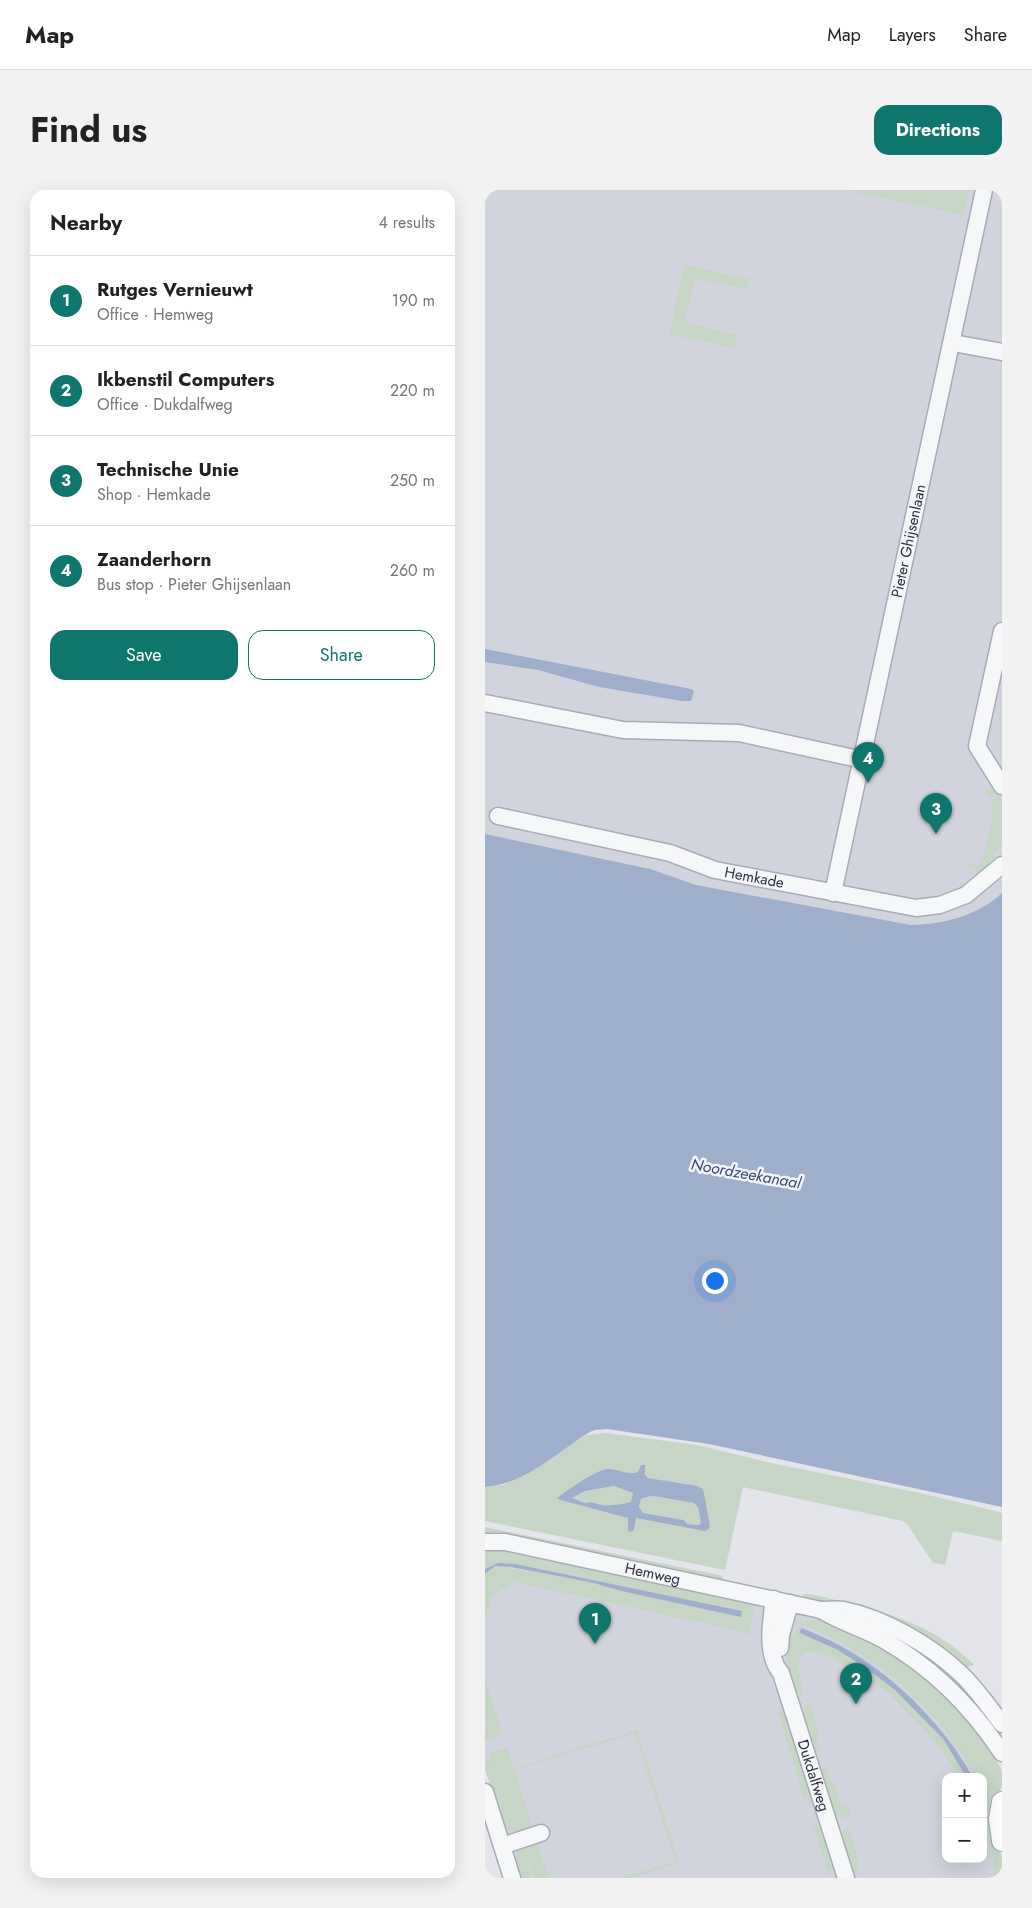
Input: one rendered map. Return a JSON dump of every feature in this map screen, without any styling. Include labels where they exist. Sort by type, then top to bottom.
[{"type":"main road","points":[[1002,1802],[999,1819],[1002,1841]]},
{"type":"street","name":"Pieter Ghijsenlaan","points":[[833,893],[953,343],[984,190]]},
{"type":"street","points":[[953,343],[1002,352]]},
{"type":"street","points":[[1002,631],[977,746],[1002,786]]},
{"type":"street","points":[[485,703],[623,730],[739,733],[863,760]]},
{"type":"street","name":"Hemkade","points":[[497,816],[670,853],[715,870],[916,908],[940,905],[966,895],[1002,865]]},
{"type":"street","name":"Hemweg","points":[[485,1542],[505,1542],[821,1610],[843,1610],[858,1614],[899,1631],[918,1642],[961,1674],[1002,1724]]},
{"type":"street","name":"Dukdalfweg","points":[[774,1599],[771,1638],[775,1666],[781,1673]]},
{"type":"street","name":"Dukdalfweg","points":[[790,1603],[781,1635],[781,1673],[846,1878]]},
{"type":"street","name":"Hemweg","points":[[821,1610],[838,1620],[882,1638],[933,1673],[973,1713],[1002,1753]]},
{"type":"street","points":[[485,1792],[512,1878]]},
{"type":"street","points":[[502,1846],[541,1833]]},
{"type":"shaded area","points":[[485,190],[1002,190],[1002,956],[485,862]]},
{"type":"shaded area","points":[[485,1552],[750,1601],[831,1622],[988,1745],[1001,1769],[1002,1784],[994,1806],[992,1828],[1002,1858],[1002,1878],[519,1878],[485,1768]]},
{"type":"green space","points":[[845,190],[969,190],[963,215]]},
{"type":"green space","points":[[685,265],[749,279],[747,290],[695,278],[685,322],[737,335],[735,348],[669,334]]},
{"type":"green space","points":[[994,788],[1002,800],[1002,844],[989,863],[978,873],[975,869],[968,867],[969,864],[979,865],[986,848],[993,815],[991,814],[994,797],[985,795],[986,791]]},
{"type":"green space","points":[[606,1433],[697,1445],[771,1463],[920,1493],[991,1510],[1002,1513],[1002,1541],[953,1531],[945,1565],[933,1563],[907,1524],[903,1521],[743,1487],[725,1570],[485,1521],[485,1487],[503,1485],[525,1475],[586,1435]],"holes":[[[641,1465],[648,1478],[698,1486],[703,1489],[704,1531],[636,1518],[634,1531],[629,1532],[629,1518],[558,1499],[608,1469],[633,1474],[638,1472]]]},
{"type":"green space","points":[[614,1486],[633,1493],[631,1503],[604,1505],[591,1502],[585,1503],[572,1498],[585,1491]]},
{"type":"green space","points":[[653,1496],[694,1503],[698,1507],[702,1524],[686,1524],[684,1520],[643,1513],[639,1507],[641,1499]]},
{"type":"green space","points":[[485,1527],[723,1576],[723,1578],[722,1580],[497,1532],[485,1533]]},
{"type":"green space","points":[[502,1549],[754,1603],[750,1638],[748,1633],[519,1583],[518,1581],[491,1596],[492,1599],[485,1619],[485,1574],[489,1569],[498,1566],[594,1583],[621,1591],[741,1617],[742,1611],[515,1564],[500,1564],[485,1569],[485,1552]]},
{"type":"green space","points":[[804,1594],[821,1596],[875,1610],[911,1623],[945,1641],[974,1665],[962,1666],[921,1633],[844,1606],[803,1597]]},
{"type":"green space","points":[[817,1620],[837,1623],[891,1650],[950,1697],[988,1745],[1001,1769],[1002,1776],[1002,1784],[994,1806],[992,1828],[1002,1858],[1002,1878],[995,1878],[992,1850],[987,1839],[987,1773],[974,1773],[951,1738],[936,1720],[921,1703],[886,1672],[847,1646],[806,1625],[801,1625],[800,1633],[838,1650],[877,1675],[901,1695],[944,1740],[964,1773],[956,1773],[939,1746],[888,1692],[852,1668],[847,1669],[829,1656],[811,1652],[804,1654],[800,1659],[799,1669],[802,1684],[800,1686],[803,1696],[796,1693],[788,1670],[785,1651],[787,1641],[794,1634],[800,1622]]},
{"type":"green space","points":[[485,1678],[502,1731],[499,1735],[487,1740],[485,1739],[485,1728],[487,1727],[485,1720]]},
{"type":"green space","points":[[810,1704],[819,1734],[816,1736],[821,1752],[812,1747],[802,1712],[805,1706]]},
{"type":"green space","points":[[777,1709],[786,1713],[811,1791],[805,1801]]},
{"type":"green space","points":[[637,1730],[679,1863],[630,1878],[622,1878],[675,1861],[635,1733],[515,1770],[532,1826],[515,1833],[504,1827],[485,1768],[491,1753],[507,1748],[514,1769]]},
{"type":"green space","points":[[825,1766],[831,1783],[834,1782],[842,1807],[848,1805],[851,1815],[841,1818],[834,1814],[821,1775]]},
{"type":"green space","points":[[812,1824],[823,1830],[834,1864],[829,1875]]},
{"type":"green space","points":[[849,1828],[859,1859],[856,1861],[859,1875],[852,1871],[841,1837],[844,1830]]},
{"type":"green space","points":[[537,1843],[549,1878],[535,1878],[527,1856],[532,1878],[519,1878],[514,1859],[520,1847]]},
{"type":"water","points":[[485,649],[694,691],[691,701],[682,701],[599,687],[538,670],[485,662]]},
{"type":"water","name":"Noordzeekanaal","points":[[485,834],[650,869],[696,885],[911,925],[936,923],[960,917],[982,908],[1002,893],[1002,1507],[709,1444],[607,1429],[590,1432],[527,1474],[499,1485],[485,1487]]},
{"type":"water","points":[[641,1465],[645,1465],[645,1474],[648,1478],[698,1486],[703,1489],[710,1526],[708,1530],[704,1531],[636,1518],[634,1531],[629,1532],[628,1518],[557,1499],[580,1482],[602,1470],[638,1472]],"holes":[[[614,1486],[633,1493],[631,1502],[604,1505],[591,1502],[585,1503],[572,1498],[585,1491]],[[653,1496],[694,1503],[698,1507],[701,1523],[699,1525],[687,1524],[684,1520],[643,1513],[639,1507],[641,1499]]]},
{"type":"water","points":[[498,1563],[515,1564],[742,1611],[741,1617],[621,1591],[594,1583],[511,1567],[495,1566],[485,1574],[485,1569]]},
{"type":"water","points":[[801,1628],[828,1639],[877,1669],[921,1708],[941,1730],[970,1773],[964,1773],[944,1740],[895,1690],[838,1650],[800,1633]]},
{"type":"place","name":"Zaanderhorn","points":[[868,783]]},
{"type":"place","name":"Technische Unie","points":[[936,834]]},
{"type":"place","name":"Rutges Vernieuwt","points":[[595,1644]]},
{"type":"place","name":"Ikbenstil Computers","points":[[856,1704]]}]
